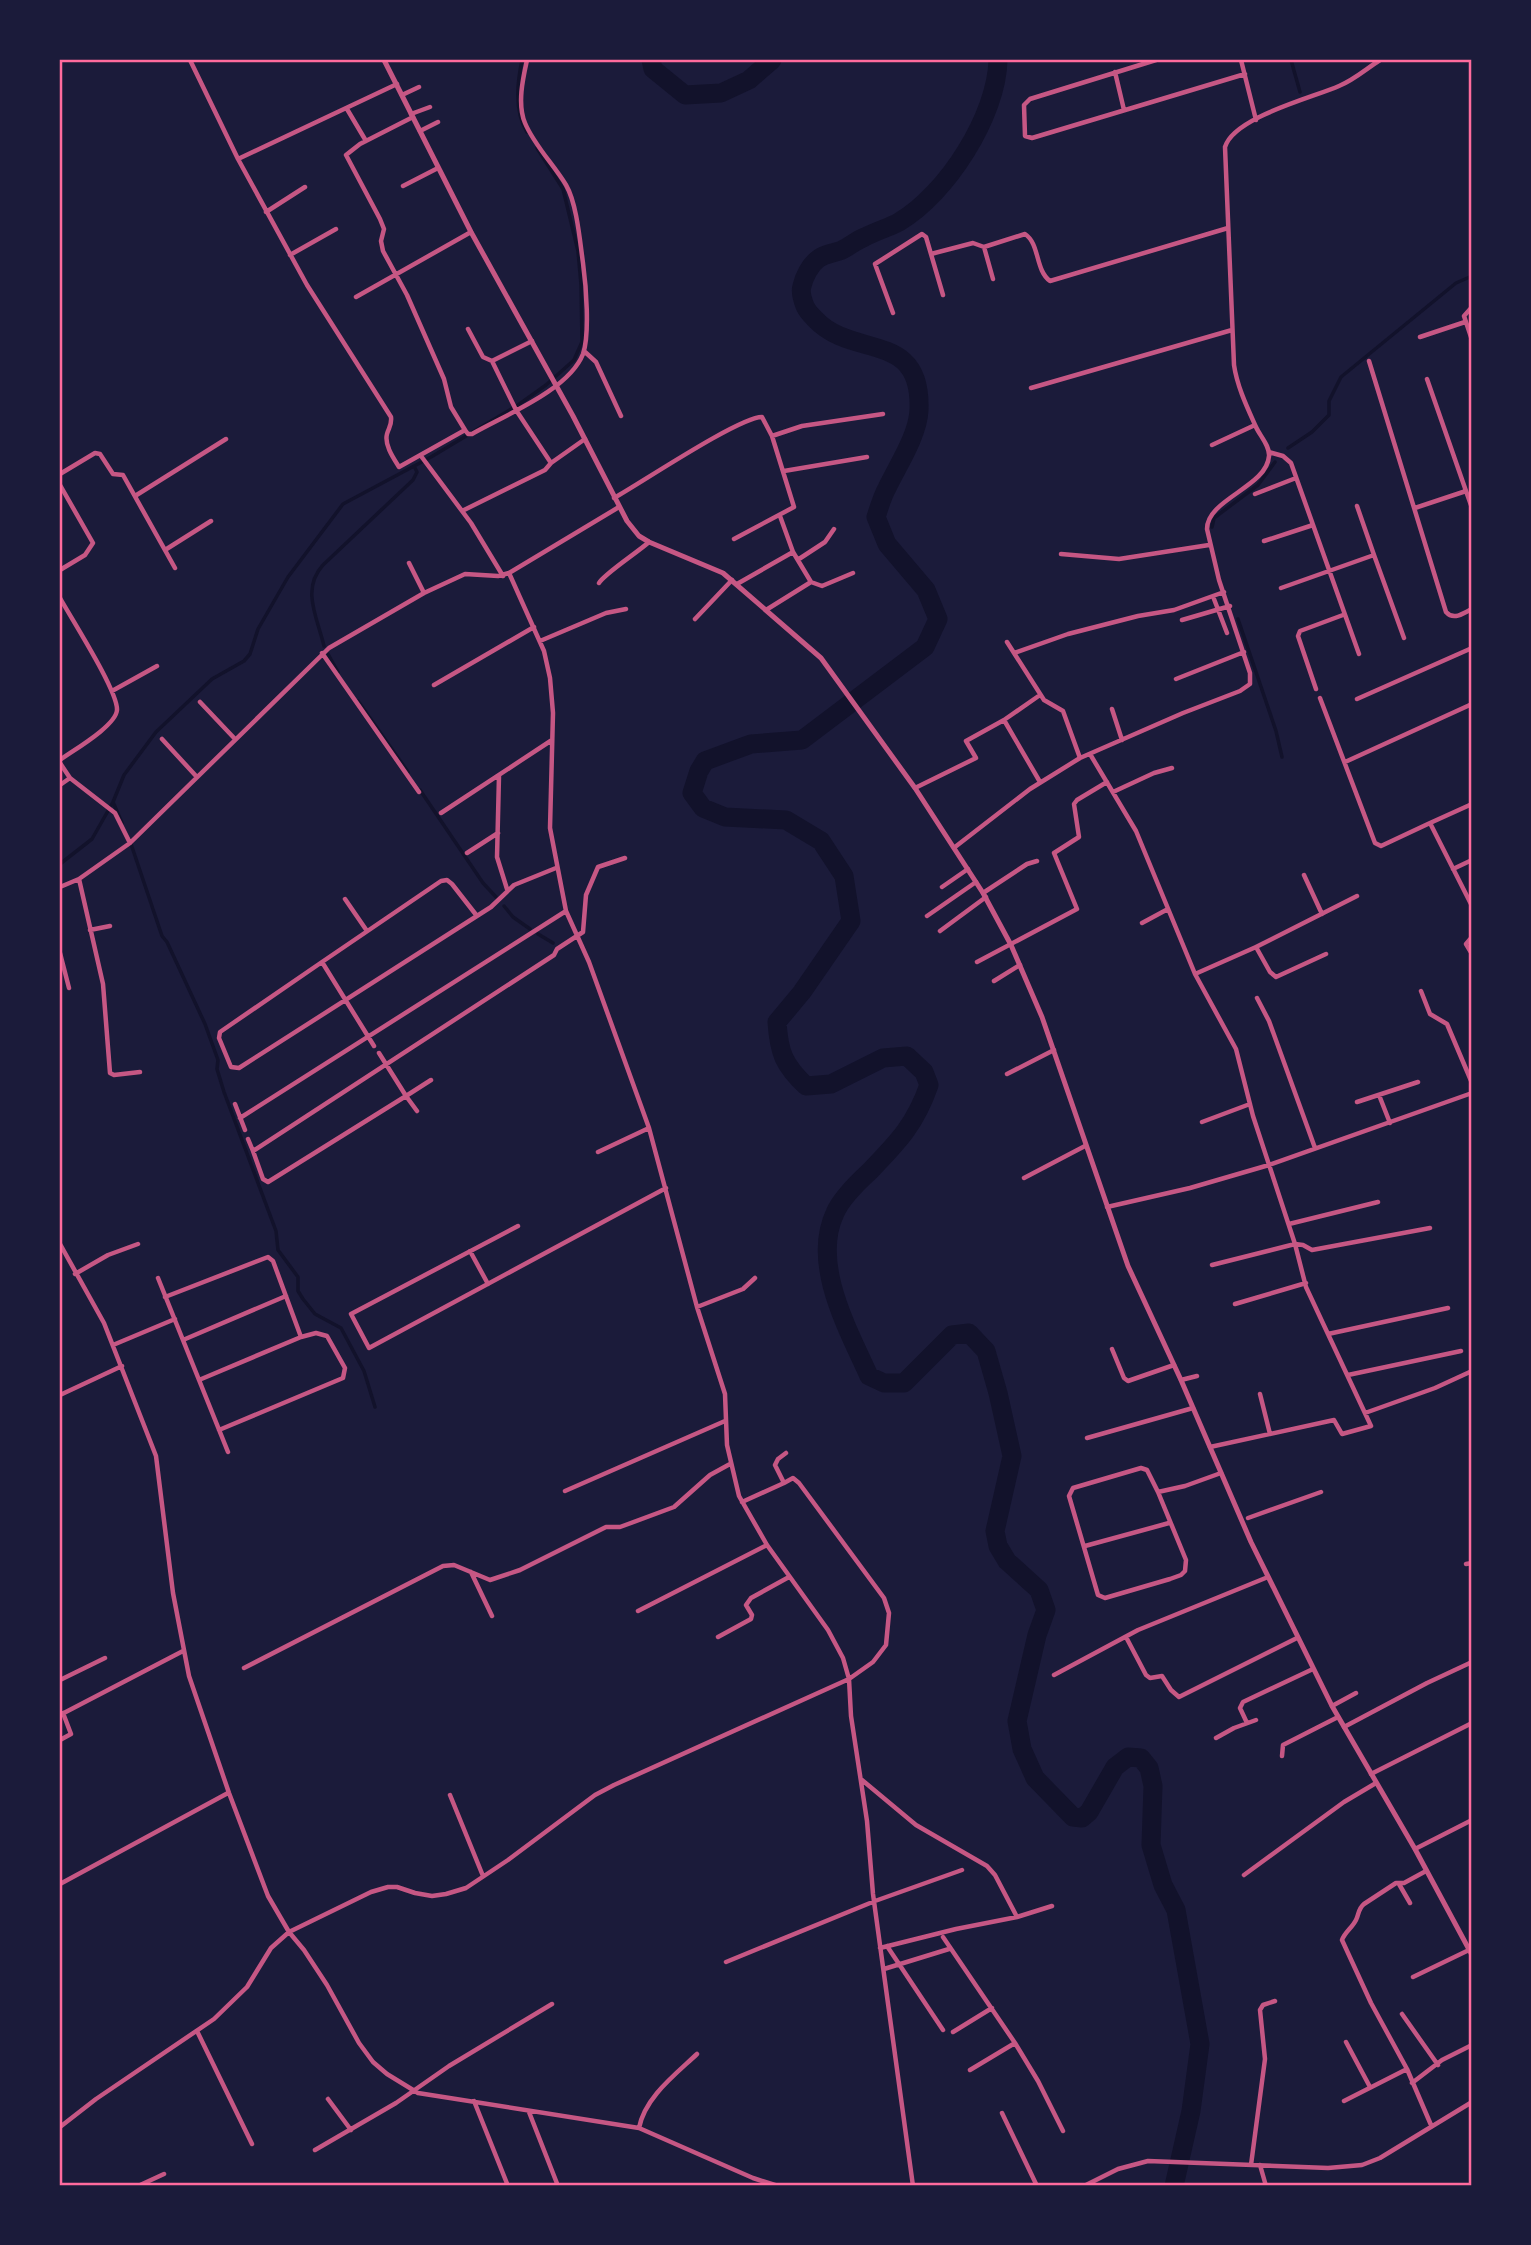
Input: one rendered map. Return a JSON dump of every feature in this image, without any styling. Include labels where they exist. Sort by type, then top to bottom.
[{"type":"street","points":[[190,60],[238,159],[290,256],[340,341],[391,417],[387,442],[399,467],[424,459],[466,431],[517,410],[579,361],[584,351],[586,308],[581,246],[570,193],[525,123],[522,93],[527,60]]},
{"type":"street","points":[[384,60],[471,232],[632,529],[649,542],[710,566],[734,582],[809,646],[830,669],[876,731],[955,846],[985,895],[1020,965],[1054,1050],[1106,1207],[1134,1280],[1268,1577],[1332,1706],[1415,1849],[1470,1952],[1413,1977]]},
{"type":"street","points":[[1156,60],[1026,101],[1025,136],[1032,138],[1245,74]]},
{"type":"street","points":[[1241,60],[1256,120]]},
{"type":"street","points":[[955,846],[1040,782],[1080,758],[1246,688],[1251,681],[1209,545],[1207,524],[1212,514],[1259,474],[1269,461],[1269,452],[1236,377],[1225,147],[1230,137],[1275,108],[1339,86],[1374,61],[1380,60]]},
{"type":"street","points":[[1115,72],[1124,110]]},
{"type":"street","points":[[238,159],[397,84]]},
{"type":"street","points":[[402,95],[419,87]]},
{"type":"street","points":[[430,107],[348,151],[347,158],[384,229],[381,245],[444,379],[451,407],[466,431]]},
{"type":"street","points":[[347,109],[366,141]]},
{"type":"street","points":[[420,131],[438,122]]},
{"type":"street","points":[[402,186],[438,168]]},
{"type":"street","points":[[267,212],[305,187]]},
{"type":"street","points":[[931,254],[973,243],[984,247],[1021,234],[1028,236],[1044,276],[1050,281],[1228,228]]},
{"type":"street","points":[[290,256],[335,229]]},
{"type":"street","points":[[356,298],[471,232]]},
{"type":"street","points":[[893,313],[875,264],[922,234],[926,237],[943,295]]},
{"type":"street","points":[[984,247],[993,279]]},
{"type":"street","points":[[1472,307],[1465,313],[1465,322],[1472,340]]},
{"type":"street","points":[[1420,337],[1465,322]]},
{"type":"street","points":[[468,329],[483,357],[492,361],[517,410],[551,463]]},
{"type":"street","points":[[1031,388],[1232,330]]},
{"type":"street","points":[[492,361],[532,341]]},
{"type":"street","points":[[584,351],[596,362],[621,416]]},
{"type":"street","points":[[1369,361],[1446,612],[1455,617],[1472,609]]},
{"type":"street","points":[[1427,379],[1472,508]]},
{"type":"street","points":[[772,436],[802,426],[883,414]]},
{"type":"street","points":[[614,498],[751,419],[762,417],[772,436],[795,505],[793,509],[734,539]]},
{"type":"street","points":[[1212,445],[1255,425]]},
{"type":"street","points":[[135,496],[226,439]]},
{"type":"street","points":[[463,511],[545,470],[584,439]]},
{"type":"street","points":[[60,474],[97,452],[113,474],[123,475],[175,568]]},
{"type":"street","points":[[1269,452],[1287,459],[1296,478],[1359,654]]},
{"type":"street","points":[[784,471],[867,457]]},
{"type":"street","points":[[424,459],[463,511],[503,576]]},
{"type":"street","points":[[1255,494],[1296,478]]},
{"type":"street","points":[[60,485],[93,543],[85,555],[60,570]]},
{"type":"street","points":[[1415,508],[1466,491]]},
{"type":"street","points":[[1357,506],[1404,638]]},
{"type":"street","points":[[60,887],[79,879],[130,843],[322,653],[424,593],[465,574],[503,576],[619,507]]},
{"type":"street","points":[[780,516],[793,552],[811,582],[822,586],[853,573]]},
{"type":"street","points":[[165,550],[211,521]]},
{"type":"street","points":[[1264,541],[1313,525]]},
{"type":"street","points":[[799,559],[825,542],[834,529]]},
{"type":"street","points":[[599,583],[649,542]]},
{"type":"street","points":[[1061,554],[1119,559],[1209,545]]},
{"type":"street","points":[[695,620],[734,582],[793,552]]},
{"type":"street","points":[[1281,588],[1374,555]]},
{"type":"street","points":[[409,564],[424,593]]},
{"type":"street","points":[[509,573],[540,641],[550,678],[553,713],[550,828],[566,911],[589,962],[649,1128],[697,1307],[725,1394],[730,1464],[742,1502],[767,1545],[828,1630],[843,1658],[849,1679],[851,1716],[880,1948],[913,2186]]},
{"type":"street","points":[[766,610],[811,582]]},
{"type":"street","points":[[1014,653],[1068,634],[1174,610],[1224,592]]},
{"type":"street","points":[[60,598],[112,691],[117,710],[114,717],[96,735],[60,762],[71,778],[115,813],[130,843]]},
{"type":"street","points":[[1214,599],[1227,633]]},
{"type":"street","points":[[1182,620],[1230,606]]},
{"type":"street","points":[[540,641],[606,613],[626,609]]},
{"type":"street","points":[[1316,689],[1298,636],[1300,631],[1343,615]]},
{"type":"street","points":[[434,685],[534,627]]},
{"type":"street","points":[[1007,642],[1040,695],[1049,704],[1063,711],[1080,758]]},
{"type":"street","points":[[1356,699],[1472,648]]},
{"type":"street","points":[[1176,678],[1244,652]]},
{"type":"street","points":[[322,653],[419,792]]},
{"type":"street","points":[[112,691],[157,666]]},
{"type":"street","points":[[915,788],[976,758],[967,741],[1040,695]]},
{"type":"street","points":[[1320,698],[1378,846],[1472,804]]},
{"type":"street","points":[[200,702],[235,739]]},
{"type":"street","points":[[1345,762],[1472,704]]},
{"type":"street","points":[[1112,709],[1122,740]]},
{"type":"street","points":[[1004,720],[1040,782]]},
{"type":"street","points":[[162,739],[196,776]]},
{"type":"street","points":[[441,813],[552,740]]},
{"type":"street","points":[[1090,754],[1136,831],[1195,974],[1236,1049],[1250,1104],[1306,1283],[1371,1427],[1342,1434],[1336,1420],[1210,1447]]},
{"type":"street","points":[[1113,792],[1171,768]]},
{"type":"street","points":[[499,775],[498,866],[508,889]]},
{"type":"street","points":[[60,785],[71,778]]},
{"type":"street","points":[[978,962],[1077,909],[1054,853],[1079,837],[1074,804],[1107,782]]},
{"type":"street","points":[[1430,823],[1472,906]]},
{"type":"street","points":[[467,853],[498,832]]},
{"type":"street","points":[[253,1151],[554,955],[583,932],[586,895],[596,870],[601,865],[625,858]]},
{"type":"street","points":[[1453,869],[1472,860]]},
{"type":"street","points":[[940,931],[1027,864],[1037,861]]},
{"type":"street","points":[[478,916],[452,884],[447,880],[441,881],[220,1032],[219,1038],[231,1067],[239,1068],[478,916],[508,889],[556,868]]},
{"type":"street","points":[[943,887],[969,869]]},
{"type":"street","points":[[1304,875],[1322,914]]},
{"type":"street","points":[[79,879],[103,984],[110,1073],[114,1075],[140,1072]]},
{"type":"street","points":[[928,916],[977,882]]},
{"type":"street","points":[[1195,974],[1357,897]]},
{"type":"street","points":[[345,900],[367,931]]},
{"type":"street","points":[[1142,923],[1168,909]]},
{"type":"street","points":[[240,1118],[566,911]]},
{"type":"street","points":[[90,930],[110,926]]},
{"type":"street","points":[[1472,937],[1466,944],[1472,954]]},
{"type":"street","points":[[1256,947],[1269,972],[1276,977],[1326,954]]},
{"type":"street","points":[[60,953],[69,988]]},
{"type":"street","points":[[322,962],[374,1046]]},
{"type":"street","points":[[994,981],[1020,965]]},
{"type":"street","points":[[1421,990],[1430,1014],[1447,1024],[1472,1083]]},
{"type":"street","points":[[1257,998],[1269,1021],[1315,1148]]},
{"type":"street","points":[[1007,1074],[1054,1050]]},
{"type":"street","points":[[379,1053],[417,1111]]},
{"type":"street","points":[[248,1139],[263,1179],[268,1182],[431,1080]]},
{"type":"street","points":[[1357,1102],[1418,1082]]},
{"type":"street","points":[[1106,1207],[1269,1166],[1472,1093]]},
{"type":"street","points":[[1379,1095],[1390,1123]]},
{"type":"street","points":[[235,1104],[245,1130]]},
{"type":"street","points":[[1202,1122],[1250,1104]]},
{"type":"street","points":[[598,1152],[649,1128]]},
{"type":"street","points":[[1024,1178],[1085,1146]]},
{"type":"street","points":[[518,1226],[351,1314],[369,1348],[666,1188]]},
{"type":"street","points":[[1289,1224],[1378,1202]]},
{"type":"street","points":[[1212,1265],[1295,1244],[1312,1250],[1430,1228]]},
{"type":"street","points":[[60,1244],[113,1345],[156,1456],[173,1593],[189,1676],[268,1896],[289,1932],[312,1961],[359,2043],[373,2062],[411,2090],[639,2128],[753,2178],[778,2186]]},
{"type":"street","points":[[75,1273],[108,1255],[138,1244]]},
{"type":"street","points":[[470,1251],[488,1284]]},
{"type":"street","points":[[166,1297],[268,1257],[273,1261],[301,1337]]},
{"type":"street","points":[[158,1278],[229,1452]]},
{"type":"street","points":[[697,1307],[743,1289],[755,1278]]},
{"type":"street","points":[[1235,1304],[1306,1283]]},
{"type":"street","points":[[183,1340],[286,1296]]},
{"type":"street","points":[[1328,1334],[1448,1308]]},
{"type":"street","points":[[113,1345],[175,1319]]},
{"type":"street","points":[[199,1380],[316,1333],[327,1336],[345,1368],[343,1378],[219,1430]]},
{"type":"street","points":[[1112,1349],[1124,1378],[1128,1381],[1174,1365]]},
{"type":"street","points":[[1348,1375],[1461,1351]]},
{"type":"street","points":[[60,1395],[122,1366]]},
{"type":"street","points":[[1365,1413],[1435,1388],[1472,1371]]},
{"type":"street","points":[[1181,1380],[1197,1376]]},
{"type":"street","points":[[1260,1394],[1270,1434]]},
{"type":"street","points":[[1087,1438],[1193,1408]]},
{"type":"street","points":[[565,1491],[725,1421]]},
{"type":"street","points":[[784,1483],[775,1461],[786,1453]]},
{"type":"street","points":[[244,1668],[443,1566],[454,1565],[490,1580],[520,1570],[606,1527],[620,1527],[674,1507],[710,1475],[730,1464]]},
{"type":"street","points":[[1141,1468],[1147,1470],[1158,1492],[1186,1560],[1185,1571],[1170,1579],[1105,1598],[1098,1595],[1069,1496],[1073,1488],[1141,1468]]},
{"type":"street","points":[[1158,1492],[1221,1473]]},
{"type":"street","points":[[60,2127],[96,2099],[214,2019],[241,1993],[271,1948],[289,1932],[388,1887],[397,1887],[415,1894],[440,1896],[466,1888],[595,1795],[849,1679],[873,1662],[886,1645],[889,1614],[884,1598],[799,1483],[793,1478],[742,1502]]},
{"type":"street","points":[[1248,1518],[1321,1492]]},
{"type":"street","points":[[1085,1546],[1169,1523]]},
{"type":"street","points":[[638,1611],[767,1545]]},
{"type":"street","points":[[471,1572],[492,1616]]},
{"type":"street","points":[[718,1637],[751,1619],[752,1615],[746,1605],[751,1598],[789,1577]]},
{"type":"street","points":[[1054,1675],[1126,1637],[1268,1577]]},
{"type":"street","points":[[1126,1637],[1148,1678],[1162,1675],[1179,1698],[1297,1638]]},
{"type":"street","points":[[60,1741],[71,1734],[61,1714],[183,1651]]},
{"type":"street","points":[[60,1680],[105,1658]]},
{"type":"street","points":[[1344,1727],[1472,1662]]},
{"type":"street","points":[[1247,1723],[1240,1708],[1243,1702],[1313,1669]]},
{"type":"street","points":[[1332,1706],[1356,1693]]},
{"type":"street","points":[[1282,1756],[1283,1745],[1338,1717]]},
{"type":"street","points":[[1216,1738],[1256,1720]]},
{"type":"street","points":[[1371,1774],[1472,1723]]},
{"type":"street","points":[[861,1780],[916,1825],[987,1866],[995,1875],[1017,1917]]},
{"type":"street","points":[[1244,1875],[1344,1802],[1376,1783]]},
{"type":"street","points":[[60,1884],[229,1793]]},
{"type":"street","points":[[450,1796],[483,1876]]},
{"type":"street","points":[[1415,1849],[1472,1820]]},
{"type":"street","points":[[726,1962],[875,1901],[962,1870]]},
{"type":"street","points":[[1426,1871],[1404,1884],[1398,1883],[1360,1908],[1354,1923],[1342,1940],[1431,2125]]},
{"type":"street","points":[[1398,1883],[1410,1903]]},
{"type":"street","points":[[880,1948],[956,1928],[1017,1917],[1052,1906]]},
{"type":"street","points":[[943,1937],[1015,2043],[1063,2131]]},
{"type":"street","points":[[887,1947],[943,2030]]},
{"type":"street","points":[[884,1969],[950,1949]]},
{"type":"street","points":[[1251,2165],[1265,2059],[1260,2010],[1263,2005],[1275,2001]]},
{"type":"street","points":[[315,2150],[396,2103],[411,2090],[552,2004]]},
{"type":"street","points":[[953,2032],[992,2008]]},
{"type":"street","points":[[1402,2014],[1438,2066]]},
{"type":"street","points":[[197,2031],[252,2144]]},
{"type":"street","points":[[1346,2042],[1370,2087]]},
{"type":"street","points":[[970,2070],[1015,2043]]},
{"type":"street","points":[[1412,2083],[1443,2060],[1472,2045]]},
{"type":"street","points":[[639,2128],[640,2121],[654,2099],[697,2054]]},
{"type":"street","points":[[1345,2101],[1406,2070]]},
{"type":"street","points":[[328,2099],[351,2130]]},
{"type":"street","points":[[474,2101],[508,2186]]},
{"type":"street","points":[[1084,2186],[1118,2169],[1156,2161],[1328,2168],[1362,2165],[1380,2158],[1472,2102]]},
{"type":"street","points":[[529,2111],[558,2186]]},
{"type":"street","points":[[1002,2113],[1037,2186]]},
{"type":"street","points":[[1260,2165],[1265,2186]]},
{"type":"street","points":[[138,2186],[164,2174]]},
{"type":"waterway","points":[[522,60],[518,106],[527,132]]},
{"type":"waterway","points":[[651,60],[653,69],[685,95],[721,93],[749,80],[772,60]]},
{"type":"waterway","points":[[998,60],[989,105],[979,128],[966,151],[935,193],[899,222],[818,259],[812,264],[801,288],[805,306],[815,319],[848,339],[897,356],[909,367],[917,385],[919,410],[915,430],[876,517],[887,544],[926,590],[938,619],[925,647],[802,740],[751,744],[705,761],[692,793],[703,808],[725,817],[786,820],[821,841],[844,876],[851,921],[802,992],[777,1022],[781,1050],[792,1072],[806,1086],[831,1084],[883,1058],[907,1056],[924,1072],[929,1085],[905,1132],[850,1191],[835,1213],[827,1253],[830,1275],[843,1317],[869,1376],[884,1383],[904,1383],[952,1335],[969,1333],[986,1351],[1012,1456],[995,1531],[998,1546],[1007,1561],[1039,1590],[1046,1610],[1037,1635],[1017,1721],[1022,1749],[1035,1778],[1073,1817],[1082,1818],[1089,1812],[1115,1767],[1128,1757],[1141,1758],[1149,1768],[1153,1786],[1151,1845],[1163,1885],[1176,1910],[1200,2044],[1191,2111],[1174,2186]]},
{"type":"waterway","points":[[1291,60],[1300,92]]},
{"type":"waterway","points":[[60,864],[92,839],[113,802],[124,775],[156,732],[212,679],[244,661],[250,654],[258,629],[288,577],[343,504],[431,457],[518,405],[574,360],[582,342],[578,251],[563,189],[537,148]]},
{"type":"waterway","points":[[1288,448],[1312,432],[1329,415],[1329,401],[1341,377],[1456,283],[1472,276]]},
{"type":"waterway","points":[[1212,527],[1214,518],[1258,485],[1275,462]]},
{"type":"waterway","points":[[324,646],[313,604],[316,574],[413,480],[417,472],[414,466]]},
{"type":"waterway","points":[[1238,619],[1276,731],[1282,757]]},
{"type":"waterway","points":[[328,654],[338,672]]},
{"type":"waterway","points":[[358,701],[408,772]]},
{"type":"waterway","points":[[420,790],[483,883],[496,897]]},
{"type":"waterway","points":[[113,802],[122,823]]},
{"type":"waterway","points":[[131,844],[162,936],[205,1024],[218,1060],[217,1069],[224,1092],[276,1231],[278,1250],[298,1277],[298,1291],[315,1314],[341,1328],[364,1371],[375,1407]]},
{"type":"waterway","points":[[504,906],[513,917],[530,929]]},
{"type":"waterway","points":[[538,934],[553,943]]}]
